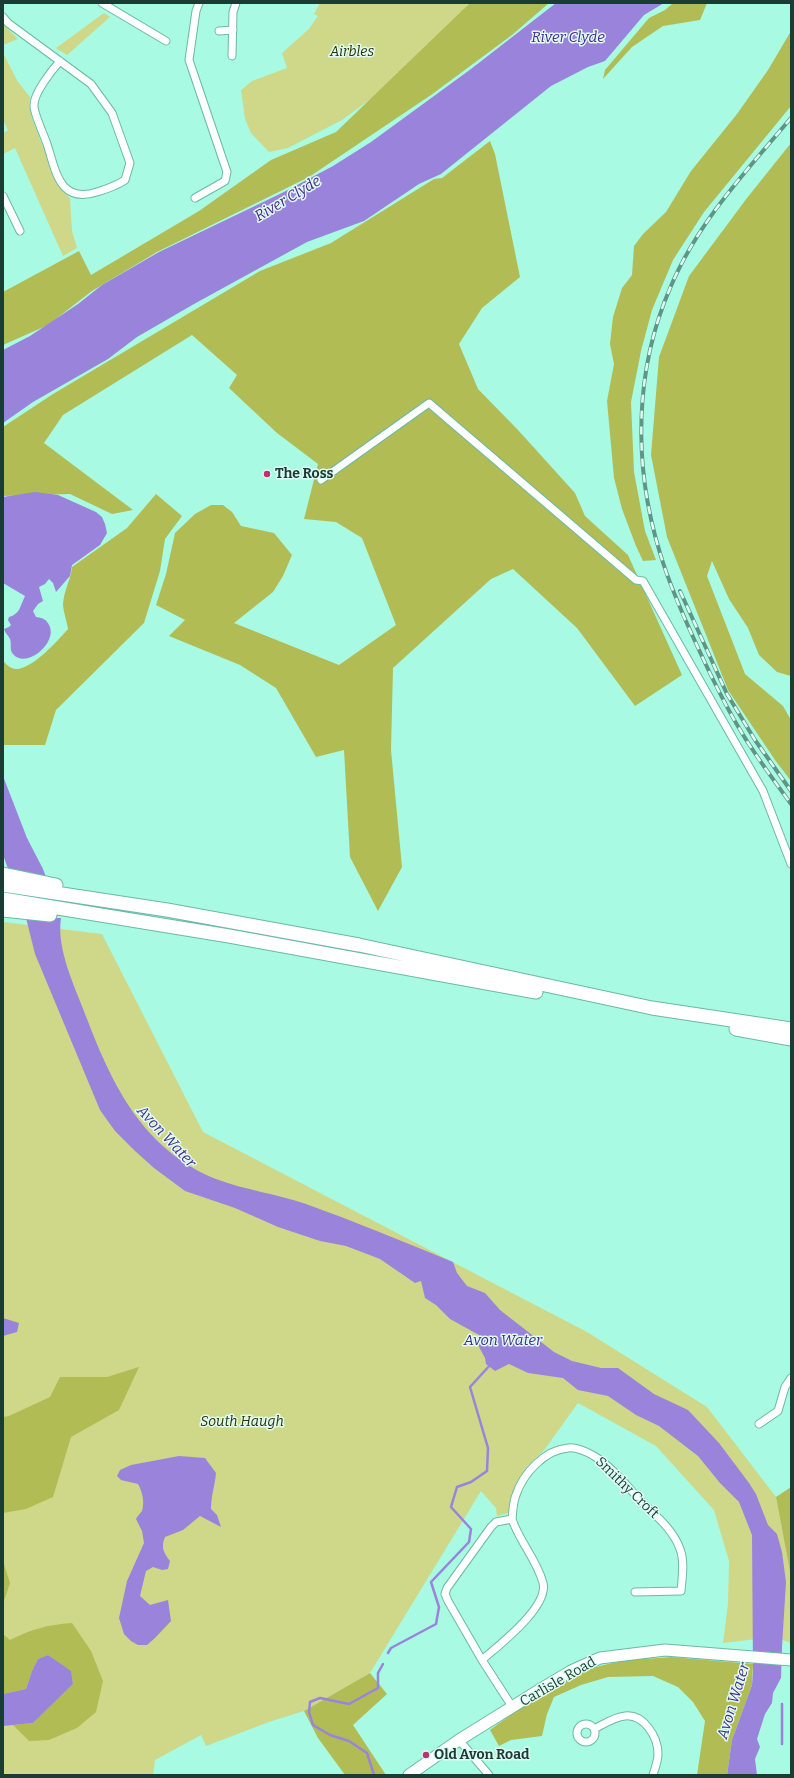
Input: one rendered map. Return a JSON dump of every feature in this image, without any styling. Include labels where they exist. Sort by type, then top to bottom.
[{"type":"highway","points":[[3,874],[67,891],[359,945],[652,1008],[791,1029]]},
{"type":"highway","points":[[3,885],[67,891]]},
{"type":"highway","points":[[3,899],[76,914],[229,936],[791,1039]]},
{"type":"highway","points":[[3,910],[76,914]]},
{"type":"main road","name":"Carlisle Road","points":[[409,1775],[459,1740],[571,1671],[600,1658],[665,1650],[791,1660]]},
{"type":"street","points":[[102,3],[111,5],[166,41]]},
{"type":"street","points":[[194,198],[226,181],[227,172],[189,60],[196,11],[199,3]]},
{"type":"street","points":[[232,56],[233,12],[236,3]]},
{"type":"street","points":[[3,17],[8,23],[60,61],[91,84],[112,113],[130,163],[125,180],[117,185],[86,195],[71,193],[63,186],[57,173],[34,105],[39,91],[60,61]]},
{"type":"street","points":[[219,31],[233,30]]},
{"type":"street","points":[[3,196],[20,231]]},
{"type":"street","points":[[322,480],[429,403],[636,580],[643,581],[763,791],[791,864]]},
{"type":"street","points":[[759,1424],[778,1411],[785,1387],[791,1378]]},
{"type":"street","name":"Smithy Croft","points":[[512,1519],[516,1495],[524,1478],[536,1464],[550,1453],[568,1448],[582,1450],[595,1456],[669,1529],[676,1539],[681,1551],[681,1591],[635,1592]]},
{"type":"street","points":[[482,1660],[535,1610],[542,1600],[543,1584],[512,1519],[503,1519],[496,1522],[491,1527],[447,1588],[445,1594],[454,1613],[482,1660],[513,1708]]},
{"type":"street","points":[[594,1729],[617,1718],[626,1716],[636,1718],[645,1723],[650,1729],[657,1747],[658,1754],[653,1775]]},
{"type":"street","points":[[459,1740],[489,1775]]},
{"type":"green space","name":"Airbles","points":[[320,3],[469,3],[421,62],[342,120],[288,148],[269,152],[251,133],[245,119],[241,90],[252,81],[287,68],[282,53],[309,29],[318,16],[314,14]]},
{"type":"green space","points":[[470,3],[549,3],[512,35],[431,95],[309,177],[157,252],[92,291],[48,325],[3,345],[3,292],[79,251],[91,275],[199,211],[271,160],[336,132]]},
{"type":"green space","points":[[673,3],[707,3],[700,20],[663,26],[632,47],[603,79],[605,70],[649,18],[665,10]]},
{"type":"green space","points":[[104,13],[110,17],[67,55],[56,48]]},
{"type":"green space","points":[[3,24],[18,39],[3,45]]},
{"type":"green space","points":[[791,31],[791,106],[704,212],[673,260],[652,310],[641,351],[631,402],[634,472],[645,531],[656,560],[643,561],[622,509],[614,478],[607,401],[614,364],[610,344],[613,317],[622,288],[632,275],[634,246],[643,234],[666,212],[691,171],[737,114],[768,70]]},
{"type":"green space","points":[[3,53],[18,82],[30,97],[29,105],[33,121],[55,178],[70,199],[72,231],[77,248],[63,256],[15,148],[3,154],[3,133],[8,130],[3,120]]},
{"type":"green space","points":[[490,141],[495,154],[520,277],[482,308],[459,344],[478,389],[518,430],[575,493],[585,516],[628,555],[682,675],[635,706],[577,628],[513,569],[491,579],[393,668],[391,750],[402,867],[378,911],[350,857],[344,750],[316,757],[276,688],[240,665],[169,636],[185,620],[156,605],[166,574],[175,533],[195,514],[211,505],[223,505],[232,512],[241,526],[274,533],[292,555],[283,576],[273,592],[234,623],[339,665],[396,625],[362,538],[336,522],[304,519],[318,464],[277,433],[229,388],[237,375],[192,335],[63,415],[44,443],[133,510],[112,514],[70,494],[3,496],[3,427],[53,394],[260,271],[331,243],[434,179],[442,178]]},
{"type":"green space","points":[[791,143],[791,676],[777,672],[759,655],[748,628],[729,599],[712,561],[707,576],[745,674],[783,706],[791,720],[791,781],[775,760],[728,690],[667,537],[651,455],[659,357],[689,276],[747,198]]},
{"type":"green space","points":[[156,494],[182,516],[165,539],[160,571],[144,623],[56,710],[45,745],[3,745],[3,661],[12,668],[23,668],[45,653],[64,634],[68,629],[63,604],[72,567],[127,528]]},
{"type":"green space","name":"South Haugh","points":[[3,922],[102,934],[203,1132],[587,1332],[707,1407],[776,1497],[791,1577],[791,1643],[774,1637],[723,1643],[728,1603],[729,1561],[714,1510],[656,1446],[578,1403],[545,1449],[525,1469],[516,1487],[508,1513],[497,1516],[496,1508],[481,1491],[370,1673],[304,1711],[269,1722],[206,1746],[201,1735],[155,1760],[153,1775],[3,1775]]},
{"type":"green space","points":[[139,1367],[119,1410],[71,1437],[53,1497],[26,1509],[3,1513],[3,1417],[9,1416],[50,1397],[60,1377],[107,1377]]},
{"type":"green space","points":[[791,1487],[791,1577],[776,1497]]},
{"type":"green space","points":[[3,1561],[10,1583],[3,1604]]},
{"type":"green space","points":[[72,1623],[91,1651],[103,1681],[96,1712],[77,1728],[49,1740],[29,1741],[13,1725],[33,1723],[73,1684],[71,1672],[48,1655],[38,1659],[26,1689],[3,1694],[3,1634],[10,1640],[40,1628]]},
{"type":"green space","points":[[671,1657],[753,1664],[752,1685],[732,1740],[727,1775],[697,1775],[705,1721],[693,1702],[678,1687],[653,1676],[608,1677],[581,1685],[554,1697],[547,1714],[542,1736],[511,1740],[499,1746],[490,1730],[530,1701],[558,1683],[573,1676],[604,1665]]},
{"type":"green space","points":[[370,1673],[387,1694],[353,1725],[386,1775],[345,1775],[318,1738],[304,1711]]},
{"type":"water","name":"River Clyde","points":[[556,3],[664,3],[644,15],[605,61],[588,67],[551,86],[441,174],[419,184],[364,221],[307,242],[194,304],[137,337],[108,359],[33,402],[3,423],[3,350],[30,336],[78,304],[102,285],[159,252],[284,192],[333,166],[371,142],[471,69]]},
{"type":"water","points":[[35,492],[58,495],[96,512],[102,517],[107,533],[100,545],[72,565],[70,576],[56,592],[53,583],[49,579],[45,584],[39,587],[43,601],[38,604],[33,611],[36,617],[45,620],[48,623],[51,634],[44,647],[38,653],[25,659],[18,658],[13,654],[10,639],[4,629],[11,625],[8,620],[9,617],[18,612],[25,596],[3,583],[3,497]]},
{"type":"water","points":[[3,776],[27,838],[43,869],[61,916],[26,917],[3,855]]},
{"type":"water","name":"Avon Water","points":[[26,918],[61,918],[61,943],[68,969],[108,1069],[134,1114],[150,1134],[169,1151],[191,1167],[216,1179],[306,1204],[453,1262],[457,1273],[467,1286],[485,1293],[500,1310],[554,1352],[572,1361],[601,1368],[618,1368],[654,1394],[688,1410],[719,1443],[749,1483],[756,1494],[768,1525],[777,1534],[782,1552],[786,1582],[781,1678],[773,1693],[772,1703],[765,1714],[757,1739],[760,1747],[755,1759],[757,1775],[727,1775],[732,1740],[752,1685],[753,1673],[752,1535],[739,1502],[720,1483],[698,1456],[659,1426],[636,1415],[608,1396],[578,1390],[563,1378],[528,1373],[509,1364],[495,1371],[486,1364],[485,1358],[479,1347],[479,1335],[450,1319],[436,1305],[425,1298],[421,1281],[415,1283],[380,1259],[346,1246],[320,1241],[278,1227],[235,1208],[185,1191],[154,1168],[115,1131],[100,1110],[35,954]]},
{"type":"water","points":[[3,1318],[19,1323],[17,1332],[3,1336]]},
{"type":"water","points":[[179,1456],[205,1458],[216,1473],[211,1509],[217,1515],[221,1527],[200,1516],[183,1530],[165,1537],[163,1547],[164,1552],[170,1561],[168,1569],[162,1570],[153,1567],[146,1571],[140,1596],[150,1605],[168,1600],[171,1621],[147,1645],[138,1645],[124,1634],[119,1618],[127,1581],[144,1543],[142,1531],[136,1519],[142,1511],[143,1500],[138,1484],[121,1480],[117,1476],[120,1470],[131,1465]]},
{"type":"water","points":[[48,1655],[71,1671],[73,1684],[33,1723],[3,1726],[3,1694],[26,1689],[38,1659]]},
{"type":"waterway","points":[[388,1653],[391,1648],[436,1624],[439,1607],[431,1582],[469,1542],[471,1529],[451,1507],[457,1487],[471,1482],[487,1471],[488,1448],[470,1387],[491,1364]]},
{"type":"waterway","points":[[374,1775],[367,1753],[349,1741],[330,1735],[313,1725],[309,1712],[310,1702],[320,1698],[349,1704],[378,1688],[378,1673],[383,1664]]},
{"type":"waterway","points":[[782,1704],[782,1744]]},
{"type":"railway","points":[[791,118],[741,177],[709,218],[682,263],[671,286],[659,318],[650,351],[644,384],[642,418],[642,452],[645,486],[651,520],[673,591],[683,616],[728,709],[751,747],[791,804]]},
{"type":"railway","points":[[680,591],[727,694],[755,740],[791,791]]},
{"type":"place","name":"The Ross","points":[[267,474]]},
{"type":"place","name":"Old Avon Road","points":[[426,1755]]}]
